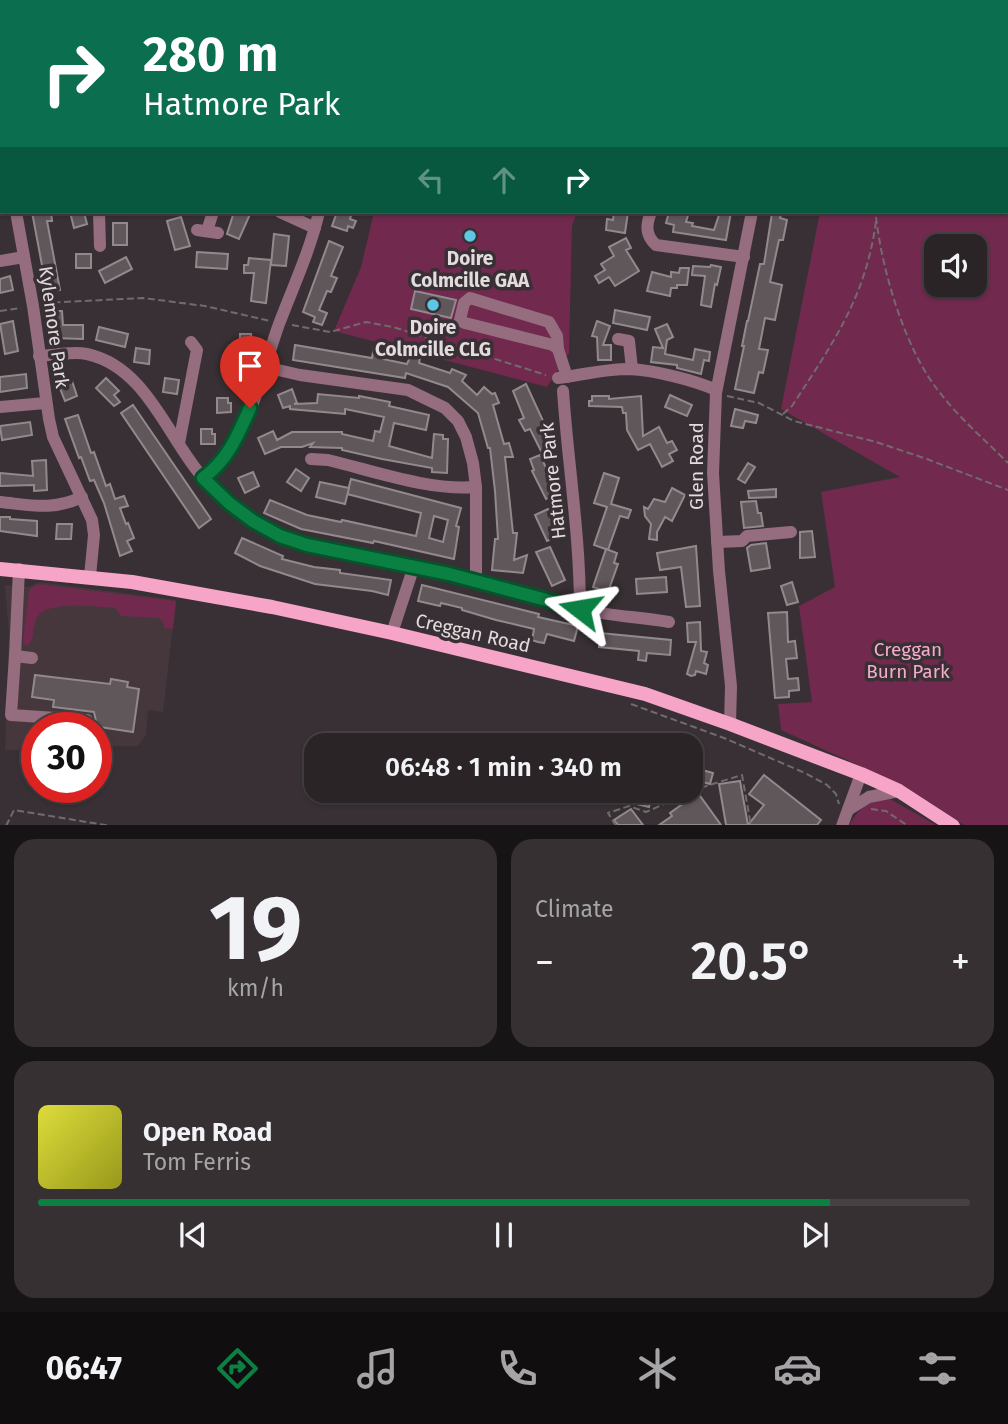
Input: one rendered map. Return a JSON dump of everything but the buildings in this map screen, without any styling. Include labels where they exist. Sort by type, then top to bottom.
[{"type":"main road","name":"Creggan Road","points":[[0,569],[90,576],[272,607],[645,694],[861,774],[898,791],[953,825]]},
{"type":"street","name":"Kylemore Park","points":[[16,214],[33,306],[45,403],[53,437],[92,520],[94,535],[90,576]]},
{"type":"street","points":[[96,241],[99,214]]},
{"type":"street","points":[[207,231],[212,214]]},
{"type":"street","points":[[284,214],[315,228]]},
{"type":"street","points":[[203,478],[230,451],[265,367],[318,214]]},
{"type":"street","points":[[650,214],[646,230],[656,245],[744,257]]},
{"type":"street","name":"Glen Road","points":[[730,724],[731,686],[713,473],[716,391],[752,214]]},
{"type":"street","name":"Kylemore Park","points":[[0,261],[24,257]]},
{"type":"street","points":[[558,349],[553,345],[465,323],[460,320],[464,303],[470,299],[549,322],[558,336],[562,373],[632,369],[697,382],[716,391]]},
{"type":"street","points":[[628,341],[632,369]]},
{"type":"street","points":[[179,443],[197,350],[191,342]]},
{"type":"street","points":[[39,356],[86,354],[107,362],[124,373],[143,391],[203,478],[229,503],[280,536],[307,545],[476,580],[580,609],[669,621]]},
{"type":"street","points":[[265,367],[300,375],[408,390],[445,408],[458,421],[466,437],[476,487],[476,580]]},
{"type":"street","name":"Hatmore Park","points":[[564,391],[566,437],[576,515],[580,609]]},
{"type":"street","name":"Kylemore Park","points":[[0,407],[45,403]]},
{"type":"street","points":[[312,459],[328,460],[430,484],[459,488],[476,487]]},
{"type":"street","points":[[0,502],[51,507],[65,505],[82,497]]},
{"type":"street","points":[[717,541],[742,541],[747,536],[791,532]]},
{"type":"street","points":[[392,633],[414,566]]},
{"type":"street","points":[[19,569],[11,715],[21,716]]},
{"type":"street","points":[[15,656],[32,658]]},
{"type":"street","points":[[845,817],[861,774]]},
{"type":"street","points":[[845,817],[869,797],[898,791]]},
{"type":"path","points":[[782,415],[792,406],[848,318],[860,292],[871,253],[876,217]]},
{"type":"path","points":[[876,217],[892,293],[904,327],[935,388],[1008,463]]},
{"type":"path","points":[[0,311],[44,303],[143,298],[205,306],[330,332],[366,322],[562,373]]},
{"type":"path","points":[[716,391],[759,403],[794,422],[876,442],[1008,490]]},
{"type":"path","points":[[627,702],[724,738],[827,785],[836,794],[845,817]]},
{"type":"path","points":[[616,825],[608,813],[629,806],[646,811],[705,786],[742,775],[751,825]]},
{"type":"path","points":[[866,810],[874,808],[886,811],[908,825]]},
{"type":"path","points":[[6,825],[14,810],[111,825]]},
{"type":"shaded area","points":[[40,582],[176,600],[163,712],[148,710],[146,735],[138,746],[112,746],[112,712],[21,712],[21,748],[5,750],[9,633],[5,585],[28,587]]},
{"type":"green space","points":[[374,214],[576,214],[572,226],[569,353],[547,387],[334,331],[361,267]]},
{"type":"green space","name":"Creggan Burn Park","points":[[820,214],[1008,214],[1008,825],[964,825],[906,787],[781,730],[778,704],[812,702],[799,606],[835,587],[821,492],[900,477],[781,409]]},
{"type":"green space","points":[[38,584],[176,601],[173,629],[164,628],[159,618],[121,616],[115,608],[59,607],[40,613],[27,646],[23,642],[29,590]]},
{"type":"green space","points":[[890,799],[936,825],[850,825],[856,814],[876,801]]},
{"type":"place","name":"Doire Colmcille GAA","points":[[470,236]]},
{"type":"place","name":"Doire Colmcille CLG","points":[[433,305]]},
{"type":"route","points":[[250,408],[230,451],[203,478],[253,521],[280,536],[307,545],[476,580],[580,609]]}]
